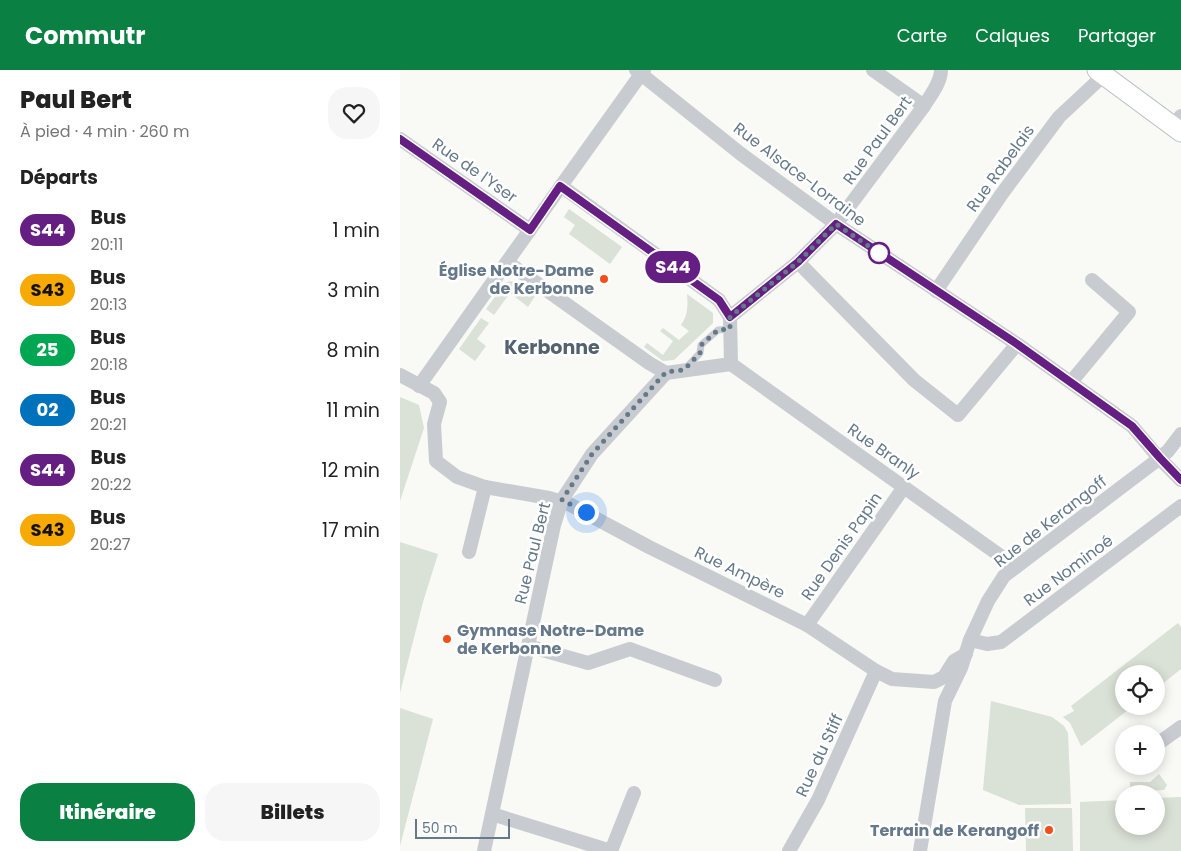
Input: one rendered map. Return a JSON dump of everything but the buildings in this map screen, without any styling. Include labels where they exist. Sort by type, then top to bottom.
[{"type":"main road","points":[[1100,73],[1178,125]]},
{"type":"street","points":[[873,70],[924,106]]},
{"type":"street","name":"Rue Paul Bert","points":[[730,323],[798,262],[836,224],[924,106],[934,89],[941,70]]},
{"type":"street","points":[[400,375],[419,386],[641,71]]},
{"type":"street","name":"Rue Alsace-Lorraine","points":[[641,71],[742,154],[836,224],[1017,344],[1132,426],[1181,480]]},
{"type":"street","name":"Rue Rabelais","points":[[936,291],[1001,195],[1059,117],[1100,73]]},
{"type":"street","name":"Rue de l'Yser","points":[[400,139],[530,230]]},
{"type":"street","points":[[507,262],[666,372],[731,364],[730,323],[719,300],[560,186]]},
{"type":"street","points":[[798,262],[914,380],[958,415],[1017,344]]},
{"type":"street","points":[[1071,382],[1129,312],[1092,280]]},
{"type":"street","name":"Rue Branly","points":[[731,364],[1016,567]]},
{"type":"street","name":"Rue Paul Bert","points":[[484,851],[554,525],[562,500],[592,454],[666,372]]},
{"type":"street","name":"Rue Ampère","points":[[419,386],[434,393],[440,402],[434,424],[436,461],[457,477],[485,487],[562,500],[649,547],[807,625],[876,671],[892,679],[934,682],[944,677],[954,661],[966,654]]},
{"type":"street","name":"Rue de Kerangoff","points":[[920,851],[945,701],[961,668],[970,640],[988,601],[1004,576],[1160,458],[1181,434]]},
{"type":"street","points":[[469,552],[485,487]]},
{"type":"street","name":"Rue Denis Papin","points":[[807,625],[904,487]]},
{"type":"street","name":"Rue Nominoé","points":[[970,640],[986,644],[1001,642],[1181,506]]},
{"type":"street","points":[[528,646],[588,663],[630,649],[715,680]]},
{"type":"street","name":"Rue du Stiff","points":[[788,851],[818,800],[876,671]]},
{"type":"street","points":[[1165,739],[1181,727]]},
{"type":"street","points":[[492,814],[611,851],[634,793]]},
{"type":"lane","name":"Rue Paul Bert","points":[[684,370],[700,353],[701,345],[718,330],[730,323]]},
{"type":"shaded area","points":[[569,209],[622,247],[610,264],[569,234],[575,225],[564,217]]},
{"type":"shaded area","points":[[514,281],[535,296],[528,307],[510,293],[494,315],[486,309],[506,282]]},
{"type":"shaded area","points":[[687,294],[713,313],[713,323],[674,360],[663,361],[644,347],[647,343],[663,355],[673,341],[660,331],[663,328],[679,340],[689,331],[681,325],[687,310]]},
{"type":"shaded area","points":[[481,318],[489,323],[477,339],[486,346],[475,361],[459,349]]},
{"type":"shaded area","points":[[400,397],[419,405],[424,428],[400,501]]},
{"type":"shaded area","points":[[400,542],[438,554],[423,602],[400,693]]},
{"type":"shaded area","points":[[1178,623],[1181,627],[1181,669],[1165,682],[1165,665],[1124,665]]},
{"type":"shaded area","points":[[1115,672],[1115,715],[1121,715],[1081,746],[1070,723],[1063,717],[1074,711],[1071,706]]},
{"type":"shaded area","points":[[991,701],[1052,717],[1064,726],[1068,733],[1071,804],[1019,805],[983,790]]},
{"type":"shaded area","points":[[400,708],[433,719],[400,846]]},
{"type":"shaded area","points":[[1160,775],[1167,785],[1165,788],[1165,785],[1130,785],[1130,782],[1150,782]]},
{"type":"shaded area","points":[[1181,797],[1181,851],[1080,851],[1080,802],[1115,800],[1115,835],[1165,835],[1165,798]]},
{"type":"shaded area","name":"Terrain de Kerangoff","points":[[1025,808],[1072,808],[1073,851],[1026,851]]},
{"type":"bus line","name":"S44","points":[[400,139],[530,230],[560,186],[719,300],[730,317],[798,262],[836,224],[1017,344],[1132,426],[1181,480]]},
{"type":"place","name":"Église Notre-Dame de Kerbonne","points":[[604,279]]},
{"type":"place","name":"Gymnase Notre-Dame de Kerbonne","points":[[447,639]]},
{"type":"place","name":"Terrain de Kerangoff","points":[[1049,830]]},
{"type":"district","name":"Kerbonne","points":[[552,347]]},
{"type":"route","points":[[586,512],[562,500],[592,454],[666,372],[684,370],[700,353],[701,345],[718,330],[730,329],[730,317],[798,262],[836,224],[883,256],[879,253]]}]
